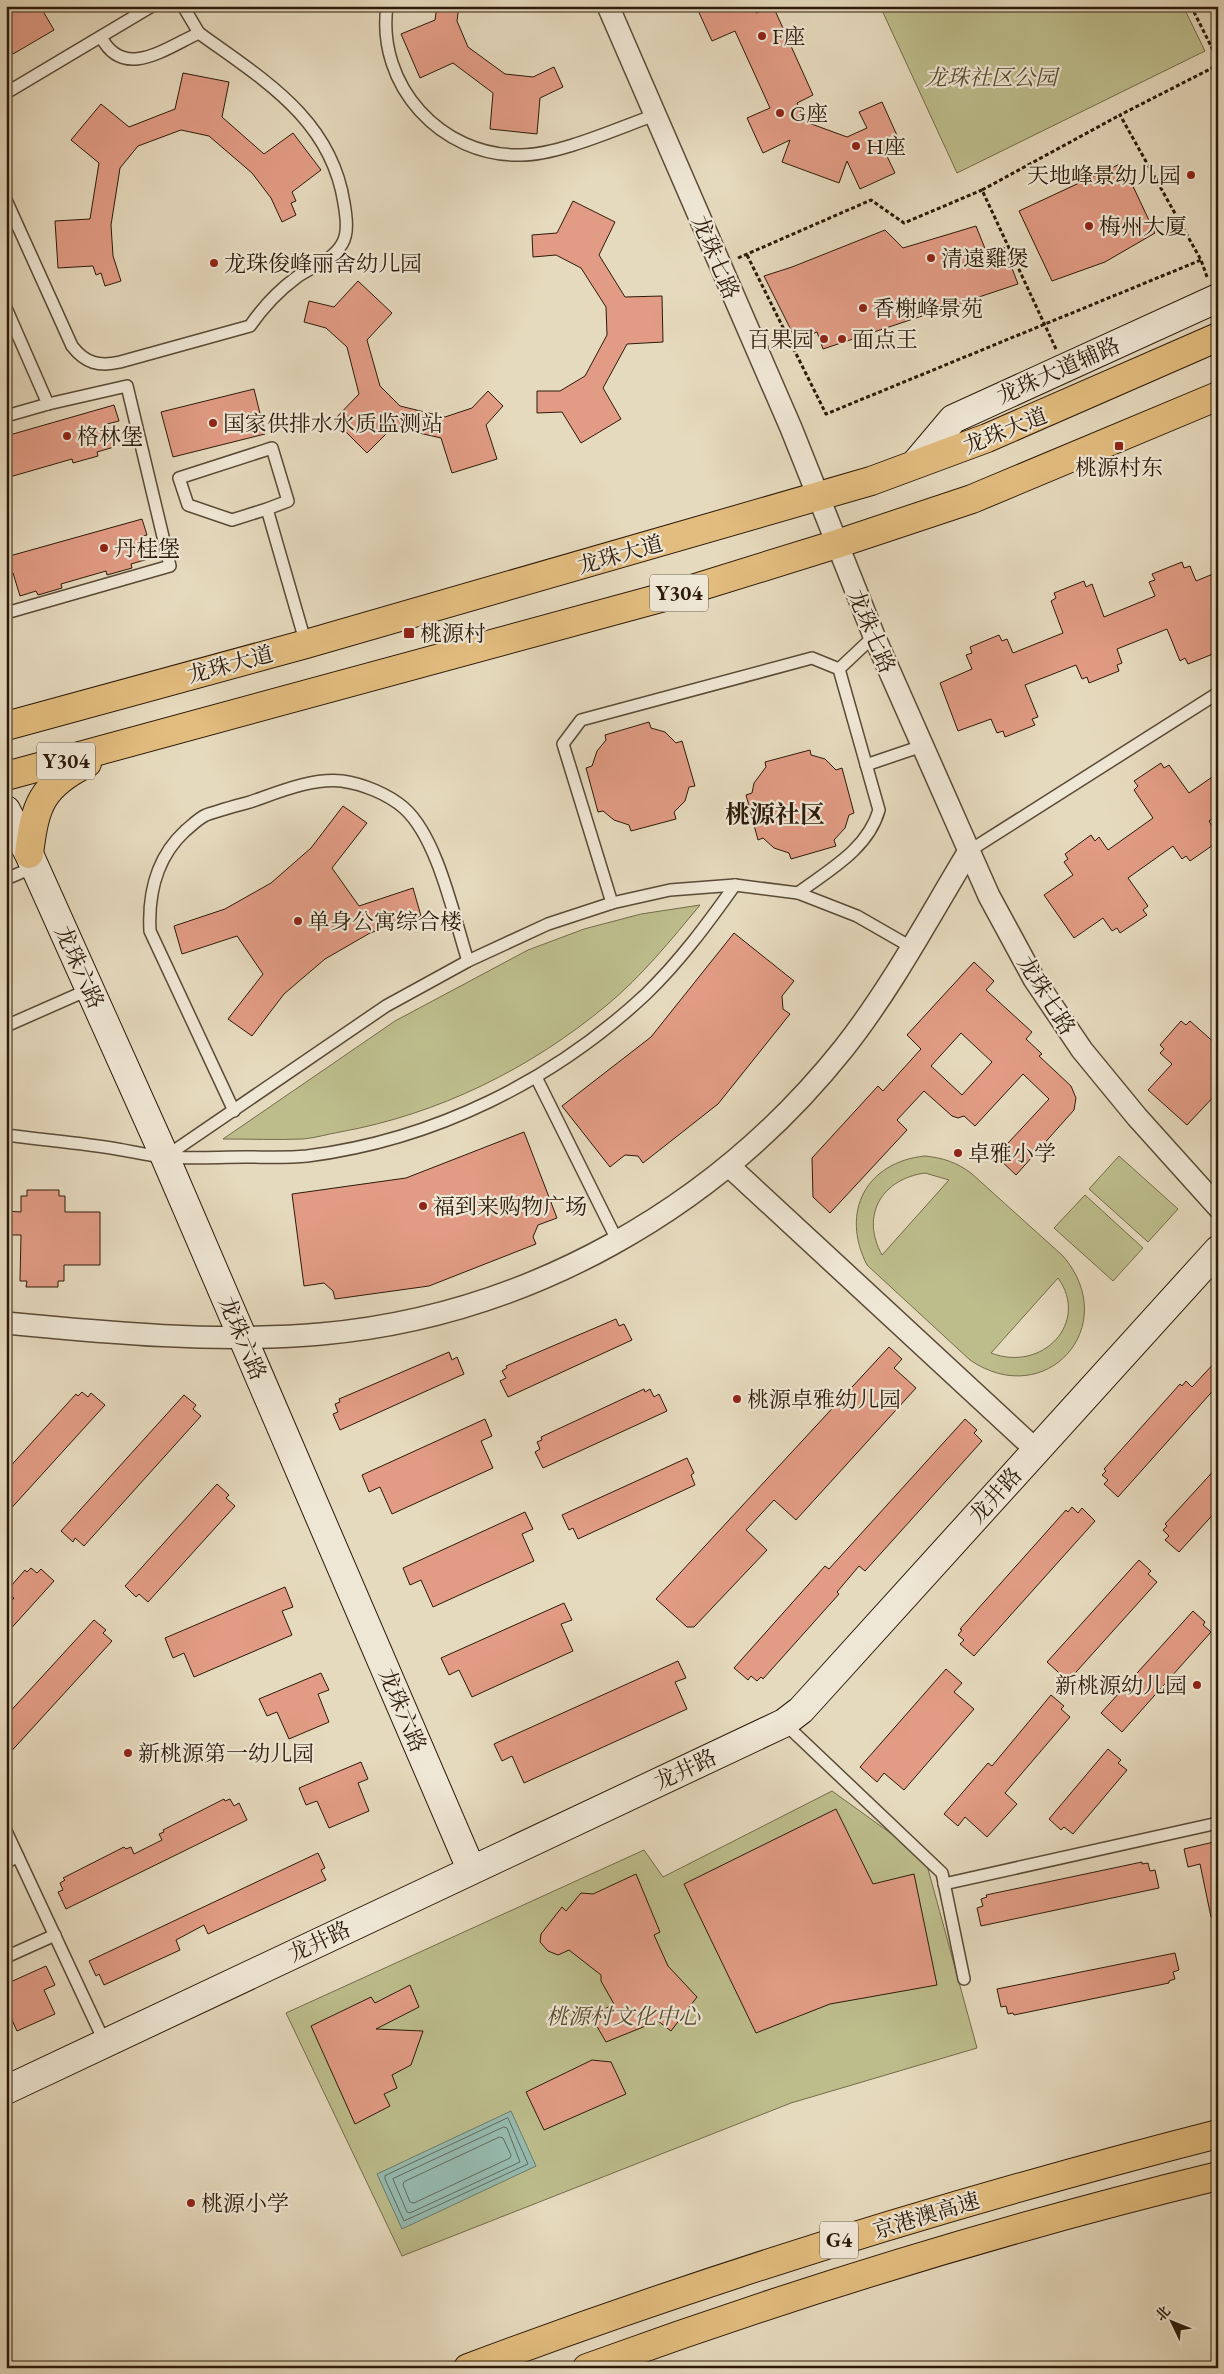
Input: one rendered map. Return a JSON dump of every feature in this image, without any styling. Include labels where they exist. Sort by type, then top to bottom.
[{"type":"main road","name":"龙珠大道","points":[[6,726],[306,644],[871,482],[988,438],[1218,337]]},
{"type":"main road","name":"Y304","points":[[6,776],[126,745],[679,593],[837,544],[972,500],[1218,396]]},
{"type":"main road","points":[[32,861],[33,822],[39,802],[52,786],[85,764],[126,745]]},
{"type":"main road","name":"京港澳高速","points":[[468,2368],[588,2323],[787,2257],[945,2208],[1218,2134]]},
{"type":"main road","name":"京港澳高速","points":[[587,2368],[802,2295],[961,2245],[1218,2176]]},
{"type":"street","name":"龙珠七路","points":[[608,6],[720,265],[874,636],[989,896],[1034,979],[1082,1050],[1137,1117],[1218,1208]]},
{"type":"street","name":"龙珠大道辅路","points":[[915,464],[953,419],[1064,367],[1214,291]]},
{"type":"street","name":"龙珠六路","points":[[6,810],[32,861],[165,1157],[471,1869]]},
{"type":"street","points":[[6,1323],[114,1333],[243,1337],[321,1334],[370,1328],[437,1314],[512,1291],[575,1264],[618,1242],[660,1217],[729,1166],[766,1134],[821,1076],[869,1014],[969,851]]},
{"type":"street","points":[[729,1166],[1036,1450]]},
{"type":"street","name":"龙井路","points":[[6,2090],[784,1723],[801,1710],[1218,1250]]},
{"type":"lane","points":[[6,93],[152,6]]},
{"type":"lane","points":[[6,200],[72,346],[79,354],[98,364],[114,364],[250,326],[266,304],[297,277],[331,257],[344,243],[347,221],[342,190],[332,160],[316,132],[296,107],[272,86],[199,33],[183,6]]},
{"type":"lane","points":[[387,6],[388,48],[397,77],[412,104],[434,126],[461,143],[490,153],[521,155],[552,151],[655,115]]},
{"type":"lane","points":[[101,36],[108,49],[118,58],[132,61],[146,57],[199,33]]},
{"type":"lane","points":[[6,308],[48,404]]},
{"type":"lane","points":[[6,416],[48,404],[127,386],[170,566],[6,613]]},
{"type":"lane","points":[[272,448],[288,501],[267,509],[232,520],[188,505],[179,478],[272,448]]},
{"type":"lane","points":[[267,509],[306,644]]},
{"type":"lane","points":[[839,668],[874,636]]},
{"type":"lane","points":[[612,903],[563,744],[581,720],[812,658],[839,668]]},
{"type":"lane","points":[[798,893],[861,845],[874,827],[879,810],[839,668]]},
{"type":"lane","points":[[969,851],[1218,693]]},
{"type":"lane","points":[[866,765],[922,746]]},
{"type":"lane","points":[[234,1111],[150,931],[149,909],[153,881],[166,854],[184,831],[204,816],[304,784],[342,781],[377,790],[404,808],[422,830],[434,854],[468,961]]},
{"type":"lane","points":[[6,879],[32,861]]},
{"type":"lane","points":[[6,1136],[116,1149],[165,1157],[306,1156],[354,1148],[401,1136],[448,1120],[493,1100],[536,1077],[612,1024],[647,993],[691,945],[735,885]]},
{"type":"lane","points":[[165,1157],[386,1006],[468,961],[548,924],[612,903],[670,890],[735,885],[798,893],[857,916],[911,947]]},
{"type":"lane","points":[[6,1026],[90,989]]},
{"type":"lane","points":[[536,1077],[618,1242]]},
{"type":"lane","points":[[784,1723],[942,1873],[964,1979]]},
{"type":"lane","points":[[944,1884],[1218,1823]]},
{"type":"lane","points":[[6,1832],[105,2043]]},
{"type":"lane","points":[[6,1862],[18,1857]]},
{"type":"lane","points":[[6,1957],[54,1935]]},
{"type":"path","points":[[1191,6],[1218,60]]},
{"type":"path","points":[[720,265],[871,200],[904,223],[982,190],[1120,114],[1218,65]]},
{"type":"path","points":[[1120,114],[1201,260],[1214,291]]},
{"type":"path","points":[[982,190],[1064,367]]},
{"type":"path","points":[[747,255],[826,414],[1201,260]]},
{"type":"green space","name":"龙珠社区公园","points":[[880,6],[1183,6],[1205,51],[957,173]]},
{"type":"green space","points":[[700,905],[644,970],[607,1005],[547,1049],[515,1069],[482,1086],[413,1114],[317,1137],[303,1139],[223,1139],[395,1021],[528,950],[584,929],[641,914]]},
{"type":"green space","points":[[925,1156],[932,1157],[944,1159],[965,1169],[1063,1256],[1079,1283],[1084,1309],[1080,1333],[1068,1354],[1049,1368],[1025,1376],[998,1373],[970,1360],[867,1265],[859,1245],[856,1226],[858,1209],[864,1193],[874,1179],[887,1168],[904,1160]],"holes":[[[925,1173],[949,1180],[882,1255],[873,1226],[879,1201],[897,1183]],[[1058,1278],[1066,1295],[1068,1311],[1065,1326],[1056,1340],[1043,1350],[1028,1356],[1010,1357],[991,1353]]]},
{"type":"green space","points":[[1119,1156],[1178,1209],[1148,1242],[1089,1189]]},
{"type":"green space","points":[[1085,1195],[1143,1248],[1113,1281],[1054,1228]]},
{"type":"green space","name":"桃源村文化中心","points":[[832,1791],[925,1858],[977,2048],[791,2103],[402,2256],[286,2013],[644,1850],[663,1877]]},
{"type":"water","points":[[511,2111],[536,2166],[402,2229],[377,2174]]},
{"type":"building","points":[[6,6],[40,6],[54,30],[13,54],[6,42]]},
{"type":"building","points":[[437,6],[459,6],[457,21],[468,47],[505,74],[533,77],[554,67],[563,87],[540,98],[537,134],[490,129],[493,93],[453,63],[420,78],[401,34],[435,20]]},
{"type":"building","points":[[696,6],[753,6],[756,13],[773,6],[813,95],[797,103],[806,122],[847,137],[867,128],[859,112],[882,102],[900,142],[884,150],[895,173],[860,189],[847,161],[839,183],[782,162],[790,140],[763,153],[747,118],[770,108],[735,31],[712,41]]},
{"type":"building","points":[[183,73],[229,82],[222,117],[264,154],[293,133],[321,170],[292,192],[296,201],[291,203],[296,215],[282,222],[271,198],[252,173],[209,136],[181,130],[138,146],[120,168],[111,225],[113,256],[121,281],[105,286],[101,273],[96,275],[93,266],[58,268],[55,221],[90,219],[99,163],[71,140],[101,104],[129,127],[175,109]]},
{"type":"building","name":"梅州大厦","points":[[1122,163],[1155,233],[1105,262],[1052,281],[1019,211]]},
{"type":"building","points":[[573,201],[615,222],[599,255],[625,297],[662,296],[663,342],[627,344],[603,388],[621,419],[581,443],[562,412],[537,413],[537,391],[560,391],[585,376],[607,335],[606,307],[581,268],[556,255],[533,257],[532,235],[557,233]]},
{"type":"building","name":"香榭峰景苑","points":[[976,226],[988,256],[1004,247],[1018,284],[823,349],[817,332],[796,340],[764,276],[792,267],[885,230],[903,248]]},
{"type":"building","points":[[358,281],[392,313],[367,340],[380,386],[400,406],[445,417],[472,408],[488,391],[503,406],[486,425],[497,459],[452,473],[441,438],[393,427],[367,453],[334,420],[359,394],[347,347],[326,328],[304,322],[309,301],[334,307]]},
{"type":"building","name":"国家供排水水质监测站","points":[[254,389],[265,434],[173,457],[161,412]]},
{"type":"building","points":[[114,405],[119,421],[107,424],[114,447],[97,452],[98,456],[73,463],[72,459],[6,478],[6,436]]},
{"type":"building","points":[[142,519],[147,535],[142,536],[148,559],[131,564],[132,568],[107,575],[106,571],[61,584],[62,588],[38,595],[36,591],[20,596],[13,573],[6,575],[6,557]]},
{"type":"building","points":[[1182,562],[1184,568],[1190,566],[1196,581],[1218,572],[1218,652],[1188,664],[1185,658],[1180,661],[1167,629],[1117,649],[1122,663],[1117,665],[1119,671],[1089,683],[1087,677],[1082,679],[1076,665],[1025,685],[1038,717],[1032,719],[1035,725],[1005,737],[1003,731],[997,733],[991,719],[958,731],[940,683],[972,669],[966,655],[972,653],[970,647],[999,635],[1002,641],[1007,639],[1013,653],[1063,633],[1051,601],[1056,598],[1054,593],[1084,581],[1086,587],[1092,584],[1104,617],[1155,596],[1149,582],[1155,580],[1152,574]]},
{"type":"building","points":[[649,722],[651,728],[665,732],[676,743],[682,741],[695,786],[689,787],[685,801],[674,812],[676,819],[631,831],[629,825],[614,820],[603,811],[598,812],[586,768],[592,766],[597,751],[606,740],[605,735]]},
{"type":"building","points":[[810,750],[811,755],[825,759],[836,770],[842,768],[854,813],[849,815],[845,828],[834,840],[836,846],[791,859],[789,853],[774,848],[763,838],[758,840],[746,795],[752,793],[754,783],[766,767],[765,762]]},
{"type":"building","points":[[1161,763],[1164,768],[1169,765],[1189,793],[1218,773],[1218,815],[1209,821],[1217,834],[1213,837],[1216,843],[1190,861],[1186,856],[1182,859],[1173,846],[1128,878],[1148,906],[1143,910],[1147,915],[1120,933],[1117,928],[1112,931],[1103,918],[1074,938],[1044,895],[1073,875],[1064,862],[1068,859],[1065,854],[1091,835],[1095,841],[1099,837],[1108,850],[1153,818],[1134,790],[1138,786],[1134,781]]},
{"type":"building","name":"单身公寓综合楼","points":[[343,806],[367,823],[332,868],[359,906],[413,888],[421,916],[370,933],[325,959],[284,994],[252,1036],[228,1019],[263,974],[237,936],[182,954],[174,926],[225,909],[271,883],[311,848]]},
{"type":"building","points":[[734,933],[794,981],[782,996],[783,1009],[790,1014],[718,1104],[643,1163],[638,1156],[625,1155],[610,1167],[562,1106],[651,1037]]},
{"type":"building","points":[[974,962],[994,981],[986,990],[1032,1032],[1026,1039],[1042,1054],[1039,1056],[1071,1086],[1076,1098],[1074,1110],[1016,1175],[996,1156],[1049,1099],[1023,1074],[975,1126],[964,1116],[958,1118],[952,1116],[924,1091],[897,1120],[907,1130],[830,1213],[813,1197],[812,1158],[878,1086],[883,1091],[921,1049],[907,1035]],"holes":[[[961,1033],[992,1062],[962,1095],[931,1066]]]},
{"type":"building","points":[[1181,1021],[1186,1025],[1190,1021],[1218,1046],[1218,1092],[1187,1125],[1148,1090],[1172,1064],[1160,1053],[1164,1049],[1160,1045]]},
{"type":"building","name":"福到来购物广场","points":[[524,1132],[557,1218],[538,1225],[533,1237],[536,1244],[429,1286],[335,1299],[333,1291],[324,1283],[304,1286],[292,1194],[406,1178]]},
{"type":"building","points":[[27,1190],[59,1190],[59,1196],[65,1196],[65,1212],[100,1212],[100,1265],[64,1265],[64,1281],[58,1281],[58,1287],[26,1287],[27,1281],[20,1281],[21,1235],[6,1235],[6,1211],[21,1212],[21,1196],[27,1196]]},
{"type":"building","points":[[616,1319],[619,1326],[624,1324],[632,1340],[508,1397],[500,1381],[506,1378],[502,1371],[507,1368],[506,1366]]},
{"type":"building","points":[[889,1347],[902,1359],[894,1368],[916,1388],[796,1520],[774,1500],[746,1530],[767,1550],[694,1627],[687,1627],[656,1599]]},
{"type":"building","points":[[449,1352],[452,1360],[457,1357],[464,1374],[340,1430],[333,1414],[338,1412],[335,1404],[340,1402],[339,1399]]},
{"type":"building","points":[[1218,1359],[1218,1385],[1118,1497],[1104,1484],[1108,1480],[1102,1475],[1106,1471],[1104,1469],[1180,1384],[1182,1386],[1186,1381],[1192,1387]]},
{"type":"building","points":[[644,1389],[645,1392],[650,1389],[654,1397],[659,1394],[667,1411],[543,1468],[535,1452],[540,1449],[537,1442],[542,1440],[541,1437]]},
{"type":"building","points":[[82,1392],[88,1397],[91,1393],[105,1405],[6,1514],[6,1471],[76,1394],[78,1396]]},
{"type":"building","points":[[184,1395],[196,1405],[193,1409],[201,1416],[84,1546],[75,1538],[73,1542],[61,1531]]},
{"type":"building","points":[[485,1419],[492,1436],[481,1441],[493,1468],[392,1514],[380,1487],[369,1492],[362,1475]]},
{"type":"building","points":[[965,1419],[977,1430],[974,1433],[982,1441],[865,1571],[859,1566],[837,1592],[839,1594],[763,1679],[761,1677],[757,1681],[751,1676],[748,1680],[734,1668],[825,1566],[829,1569]]},
{"type":"building","points":[[687,1458],[694,1473],[691,1475],[695,1485],[578,1539],[573,1528],[569,1530],[562,1515]]},
{"type":"building","points":[[1218,1466],[1218,1509],[1179,1552],[1165,1540],[1169,1536],[1163,1530],[1167,1526],[1165,1524]]},
{"type":"building","points":[[217,1484],[229,1495],[226,1498],[235,1506],[148,1602],[139,1594],[136,1597],[125,1586]]},
{"type":"building","points":[[1072,1507],[1078,1513],[1082,1508],[1095,1521],[974,1656],[960,1644],[964,1640],[958,1635],[962,1630],[960,1629],[1066,1510],[1068,1512]]},
{"type":"building","points":[[525,1512],[533,1529],[522,1534],[534,1561],[433,1607],[421,1580],[410,1585],[403,1568]]},
{"type":"building","points":[[1139,1560],[1151,1571],[1148,1574],[1157,1582],[1068,1681],[1047,1662]]},
{"type":"building","points":[[31,1568],[37,1573],[41,1569],[54,1581],[6,1634],[6,1607],[14,1598],[8,1593],[12,1589],[10,1587],[25,1570],[27,1572]]},
{"type":"building","points":[[285,1587],[293,1607],[282,1611],[292,1635],[194,1677],[184,1653],[173,1658],[165,1638]]},
{"type":"building","points":[[564,1603],[572,1620],[561,1624],[573,1651],[472,1697],[459,1670],[449,1675],[441,1658]]},
{"type":"building","points":[[1193,1611],[1205,1622],[1203,1625],[1211,1632],[1122,1732],[1101,1713]]},
{"type":"building","points":[[94,1620],[106,1630],[103,1633],[112,1641],[6,1757],[6,1716]]},
{"type":"building","points":[[678,1661],[686,1678],[675,1682],[687,1709],[524,1783],[512,1756],[502,1761],[494,1744]]},
{"type":"building","points":[[946,1669],[962,1683],[954,1692],[974,1709],[904,1790],[884,1773],[877,1782],[860,1767]]},
{"type":"building","points":[[321,1673],[329,1690],[318,1694],[329,1722],[289,1739],[277,1712],[267,1716],[259,1699]]},
{"type":"building","points":[[1051,1695],[1064,1706],[1061,1709],[1070,1717],[1005,1793],[1017,1804],[987,1837],[965,1817],[958,1826],[944,1814],[988,1763],[992,1766]]},
{"type":"building","points":[[1108,1749],[1121,1760],[1118,1763],[1127,1770],[1073,1834],[1064,1827],[1061,1830],[1049,1819]]},
{"type":"building","points":[[361,1762],[368,1779],[358,1783],[369,1811],[329,1828],[317,1801],[306,1805],[299,1788]]},
{"type":"building","points":[[224,1799],[225,1801],[230,1799],[234,1806],[239,1803],[247,1820],[66,1909],[58,1892],[63,1890],[60,1883],[65,1880],[63,1878],[124,1847],[126,1849],[131,1847],[134,1854],[162,1840],[159,1834],[164,1832],[163,1830]]},
{"type":"building","points":[[836,1809],[873,1884],[914,1874],[937,1985],[830,2004],[756,2033],[684,1884]]},
{"type":"building","points":[[1218,1841],[1218,1916],[1211,1917],[1200,1864],[1188,1867],[1184,1849]]},
{"type":"building","points":[[318,1853],[325,1868],[321,1870],[326,1880],[208,1934],[204,1925],[176,1940],[180,1950],[104,1985],[99,1974],[96,1976],[89,1961]]},
{"type":"building","points":[[1142,1862],[1142,1864],[1148,1863],[1150,1871],[1155,1870],[1159,1888],[981,1926],[977,1908],[983,1906],[981,1899],[987,1897],[986,1895]]},
{"type":"building","points":[[636,1874],[660,1932],[654,1935],[668,1966],[697,1997],[671,2031],[658,2021],[606,2042],[591,2016],[614,2004],[601,1981],[601,1975],[569,1950],[558,1955],[548,1951],[540,1942],[541,1934],[562,1907],[566,1911],[581,1893],[593,1894]]},
{"type":"building","points":[[1175,1953],[1179,1970],[1173,1972],[1175,1979],[1169,1981],[1169,1983],[1014,2015],[1013,2013],[1008,2014],[1006,2006],[1001,2007],[997,1989]]},
{"type":"building","points":[[46,1966],[55,1985],[44,1990],[55,2014],[17,2031],[6,2007],[6,1984]]},
{"type":"building","points":[[410,1985],[419,2007],[376,2029],[423,2031],[411,2065],[392,2075],[397,2088],[384,2094],[390,2106],[355,2124],[311,2026],[371,1997],[375,2003]]},
{"type":"building","points":[[592,2060],[611,2062],[626,2094],[544,2130],[526,2092]]},
{"type":"place","name":"F座","points":[[762,36]]},
{"type":"place","name":"G座","points":[[780,113]]},
{"type":"place","name":"H座","points":[[856,146]]},
{"type":"place","name":"天地峰景幼儿园","points":[[1191,175]]},
{"type":"place","name":"梅州大厦","points":[[1089,226]]},
{"type":"place","name":"清遠雞煲","points":[[931,258]]},
{"type":"place","name":"龙珠俊峰丽舍幼儿园","points":[[214,263]]},
{"type":"place","name":"香榭峰景苑","points":[[863,308]]},
{"type":"place","name":"百果园","points":[[824,339]]},
{"type":"place","name":"面点王","points":[[842,339]]},
{"type":"place","name":"国家供排水水质监测站","points":[[213,423]]},
{"type":"place","name":"格林堡","points":[[67,436]]},
{"type":"place","name":"桃源村东","points":[[1119,446]]},
{"type":"place","name":"丹桂堡","points":[[104,548]]},
{"type":"place","name":"桃源村","points":[[409,633]]},
{"type":"place","name":"单身公寓综合楼","points":[[298,921]]},
{"type":"place","name":"卓雅小学","points":[[958,1153]]},
{"type":"place","name":"福到来购物广场","points":[[423,1206]]},
{"type":"place","name":"桃源卓雅幼儿园","points":[[737,1399]]},
{"type":"place","name":"新桃源幼儿园","points":[[1197,1685]]},
{"type":"place","name":"新桃源第一幼儿园","points":[[128,1753]]},
{"type":"place","name":"桃源小学","points":[[191,2203]]},
{"type":"district","name":"桃源社区","points":[[775,814]]}]
